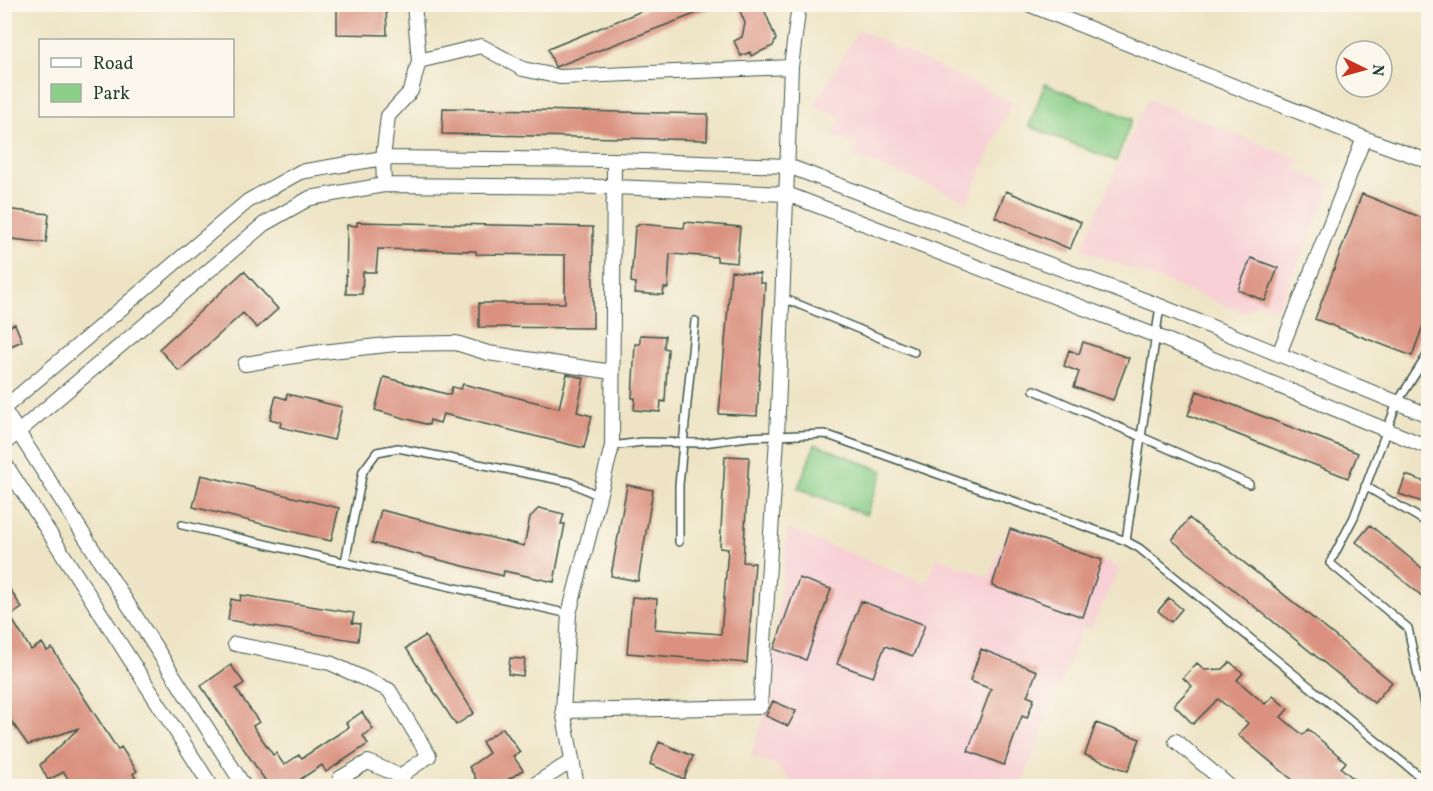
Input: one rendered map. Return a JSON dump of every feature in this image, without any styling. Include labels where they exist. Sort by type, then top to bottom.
[{"type":"street","points":[[384,185],[383,158],[388,116],[411,92],[419,61],[414,4]]},
{"type":"street","points":[[563,711],[760,707],[777,438],[791,67],[799,4]]},
{"type":"street","points":[[1028,4],[1364,138],[1428,161]]},
{"type":"street","points":[[419,61],[482,46],[523,69],[560,77],[791,67]]},
{"type":"street","points":[[1279,354],[1364,138]]},
{"type":"street","points":[[244,786],[4,409],[248,201],[300,172],[383,158],[614,160],[788,166],[1160,306],[1428,415]]},
{"type":"street","points":[[577,786],[563,711],[569,614],[612,446],[614,160]]},
{"type":"street","points":[[4,444],[264,224],[310,198],[384,185],[613,187],[787,194],[1154,335],[1428,447]]},
{"type":"street","points":[[245,364],[313,353],[396,344],[456,343],[488,353],[612,372]]},
{"type":"street","points":[[4,462],[211,786]]},
{"type":"street","points":[[235,644],[330,663],[389,690],[429,756],[403,781],[368,762],[340,778]]},
{"type":"street","points":[[1176,741],[1229,786]]},
{"type":"street","points":[[532,786],[572,762]]},
{"type":"lane","points":[[783,297],[914,352]]},
{"type":"lane","points":[[1126,541],[1160,306]]},
{"type":"lane","points":[[679,542],[682,443],[695,321]]},
{"type":"lane","points":[[1428,354],[1397,403],[1354,518],[1330,563],[1408,628],[1428,724]]},
{"type":"lane","points":[[1034,390],[1248,484]]},
{"type":"lane","points":[[612,446],[642,442],[703,443],[748,437],[777,438],[825,434],[1126,541],[1139,548],[1428,783]]},
{"type":"lane","points":[[345,562],[363,471],[377,452],[398,448],[570,482],[599,496]]},
{"type":"lane","points":[[1365,486],[1428,523]]},
{"type":"lane","points":[[182,525],[569,614]]},
{"type":"shaded area","points":[[859,30],[1012,102],[968,201],[854,156],[856,145],[833,136],[842,118],[814,106]]},
{"type":"shaded area","points":[[1148,99],[1300,160],[1295,169],[1331,185],[1278,310],[1260,303],[1242,312],[1081,249]]},
{"type":"shaded area","points":[[1010,524],[1120,568],[1090,630],[1082,628],[1021,786],[794,786],[776,765],[751,756],[768,702],[788,529],[926,583],[938,557],[989,577]]},
{"type":"green space","points":[[1045,84],[1132,119],[1116,161],[1029,126]]},
{"type":"green space","points":[[815,444],[883,471],[866,515],[798,488]]},
{"type":"building","points":[[337,4],[386,4],[387,35],[337,34]]},
{"type":"building","points":[[659,4],[716,6],[555,67],[548,49]]},
{"type":"building","points":[[737,4],[762,4],[776,39],[773,46],[751,56],[750,52],[741,56],[734,41],[742,37],[745,23]]},
{"type":"building","points":[[443,108],[708,114],[707,140],[442,134]]},
{"type":"building","points":[[1006,191],[1081,222],[1070,249],[995,217]]},
{"type":"building","points":[[1362,194],[1428,220],[1428,312],[1412,356],[1315,319]]},
{"type":"building","points":[[4,209],[49,214],[46,243],[4,238]]},
{"type":"building","points":[[357,222],[593,227],[593,328],[479,327],[479,303],[565,303],[565,255],[476,254],[476,251],[378,249],[376,272],[363,272],[362,294],[346,294],[347,225],[357,226]]},
{"type":"building","points":[[685,222],[740,227],[737,263],[717,261],[717,257],[670,254],[668,288],[664,288],[663,295],[635,293],[636,283],[631,282],[635,227],[640,224],[684,228]]},
{"type":"building","points":[[1251,258],[1278,268],[1265,301],[1238,290]]},
{"type":"building","points":[[244,271],[278,309],[257,328],[243,313],[179,371],[159,349]]},
{"type":"building","points":[[731,271],[760,274],[760,283],[765,283],[757,416],[719,414]]},
{"type":"building","points":[[15,324],[22,341],[4,349],[4,328]]},
{"type":"building","points":[[640,335],[665,336],[664,348],[668,349],[665,402],[661,401],[660,412],[634,410],[635,398],[632,398],[635,344],[640,344]]},
{"type":"building","points":[[1083,342],[1129,358],[1113,400],[1074,387],[1079,372],[1064,366],[1069,350],[1079,354]]},
{"type":"building","points":[[567,374],[584,378],[577,412],[592,416],[584,448],[443,414],[440,423],[430,420],[429,425],[375,410],[384,377],[450,395],[452,387],[461,389],[463,384],[559,408]]},
{"type":"building","points":[[1197,391],[1358,453],[1348,478],[1188,415]]},
{"type":"building","points":[[287,394],[342,407],[334,440],[280,427],[281,422],[270,419],[276,396],[286,399]]},
{"type":"building","points":[[725,456],[749,457],[743,562],[755,563],[747,663],[627,653],[632,597],[657,599],[655,629],[721,634],[728,549],[720,548]]},
{"type":"building","points":[[201,475],[339,508],[331,541],[193,507]]},
{"type":"building","points":[[1406,475],[1428,483],[1428,504],[1399,494]]},
{"type":"building","points":[[627,485],[653,490],[638,581],[611,576]]},
{"type":"building","points":[[539,508],[564,514],[561,524],[565,524],[554,582],[504,571],[503,576],[372,543],[381,510],[524,546],[530,517]]},
{"type":"building","points":[[1189,518],[1392,682],[1374,703],[1172,540]]},
{"type":"building","points":[[1370,525],[1428,573],[1428,601],[1356,542]]},
{"type":"building","points":[[1010,529],[1102,560],[1083,617],[992,586]]},
{"type":"building","points":[[799,578],[831,589],[806,660],[774,649]]},
{"type":"building","points":[[4,580],[22,608],[10,616],[31,650],[42,643],[47,651],[52,648],[118,750],[121,747],[137,771],[133,774],[136,779],[125,786],[72,786],[64,772],[48,780],[40,765],[79,728],[28,745],[4,711]]},
{"type":"building","points":[[241,595],[354,613],[352,623],[360,624],[358,641],[228,620],[231,599],[240,601]]},
{"type":"building","points":[[1169,598],[1182,609],[1171,622],[1158,611]]},
{"type":"building","points":[[861,601],[925,625],[913,656],[885,646],[873,677],[837,664]]},
{"type":"building","points":[[425,636],[474,713],[456,725],[406,648]]},
{"type":"building","points":[[981,649],[1037,671],[1027,696],[1034,699],[1027,718],[1022,716],[1004,765],[968,751],[991,689],[970,681]]},
{"type":"building","points":[[510,658],[525,659],[523,676],[508,674]]},
{"type":"building","points":[[1230,662],[1243,673],[1237,680],[1265,704],[1273,696],[1288,709],[1281,717],[1303,735],[1308,729],[1346,762],[1341,768],[1362,786],[1300,786],[1238,735],[1248,723],[1218,699],[1193,724],[1174,705],[1192,686],[1183,678],[1197,663],[1205,670],[1223,669]]},
{"type":"building","points":[[231,665],[244,683],[236,689],[259,722],[253,726],[273,755],[276,753],[284,765],[299,755],[302,758],[349,727],[346,723],[362,712],[373,729],[363,736],[368,744],[326,772],[322,765],[290,786],[269,786],[201,686]]},
{"type":"building","points":[[773,701],[796,711],[788,726],[766,716]]},
{"type":"building","points":[[1096,723],[1140,739],[1128,771],[1085,755]]},
{"type":"building","points":[[503,728],[520,752],[513,756],[523,770],[498,786],[464,786],[476,778],[469,767],[489,753],[482,742]]},
{"type":"building","points":[[659,742],[693,756],[684,779],[650,764]]}]
